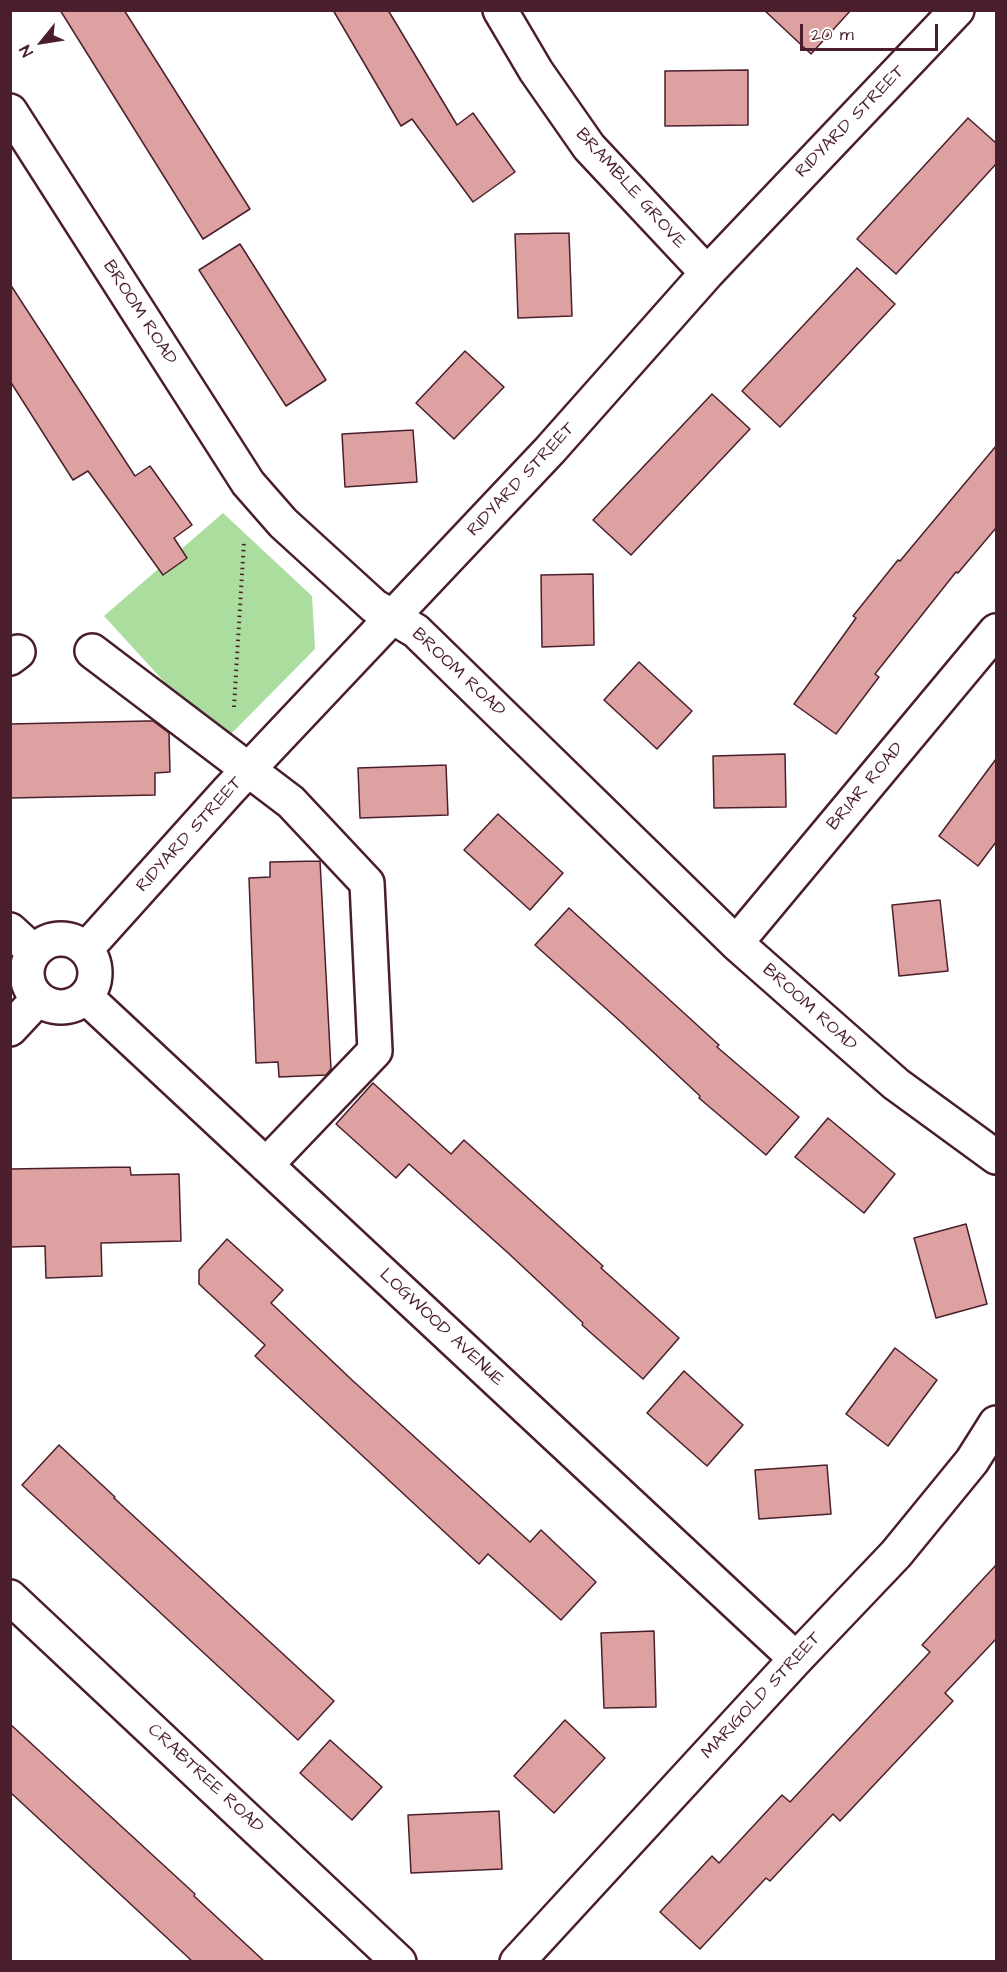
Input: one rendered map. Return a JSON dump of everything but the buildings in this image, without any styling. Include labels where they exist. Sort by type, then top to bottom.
[{"type":"street","name":"BRAMBLE GROVE","points":[[500,10],[536,71],[589,147],[707,273]]},
{"type":"street","name":"RIDYARD STREET","points":[[86,949],[240,762],[393,617],[550,450],[707,273],[957,10]]},
{"type":"street","name":"BROOM ROAD","points":[[10,111],[248,483],[291,531],[374,606],[416,631],[736,943],[896,1084],[996,1157]]},
{"type":"street","name":"BRIAR ROAD","points":[[736,943],[996,631]]},
{"type":"street","points":[[93,651],[291,802],[367,883],[375,1051],[266,1165]]},
{"type":"street","points":[[10,930],[34,952]]},
{"type":"street","points":[[54,939],[77,942],[86,949],[95,968],[95,979],[86,997],[67,1007],[57,1007],[38,999],[28,981],[29,961],[34,952],[42,944],[54,939]]},
{"type":"street","name":"LOGWOOD AVENUE","points":[[86,997],[796,1659]]},
{"type":"street","points":[[10,1029],[38,999]]},
{"type":"street","name":"MARIGOLD STREET","points":[[518,1962],[796,1659],[896,1554],[972,1461],[996,1423]]},
{"type":"street","name":"CRABTREE ROAD","points":[[10,1598],[399,1962]]},
{"type":"path","points":[[240,762],[248,483]]},
{"type":"green space","points":[[223,513],[312,596],[315,649],[221,744],[104,616]]}]
